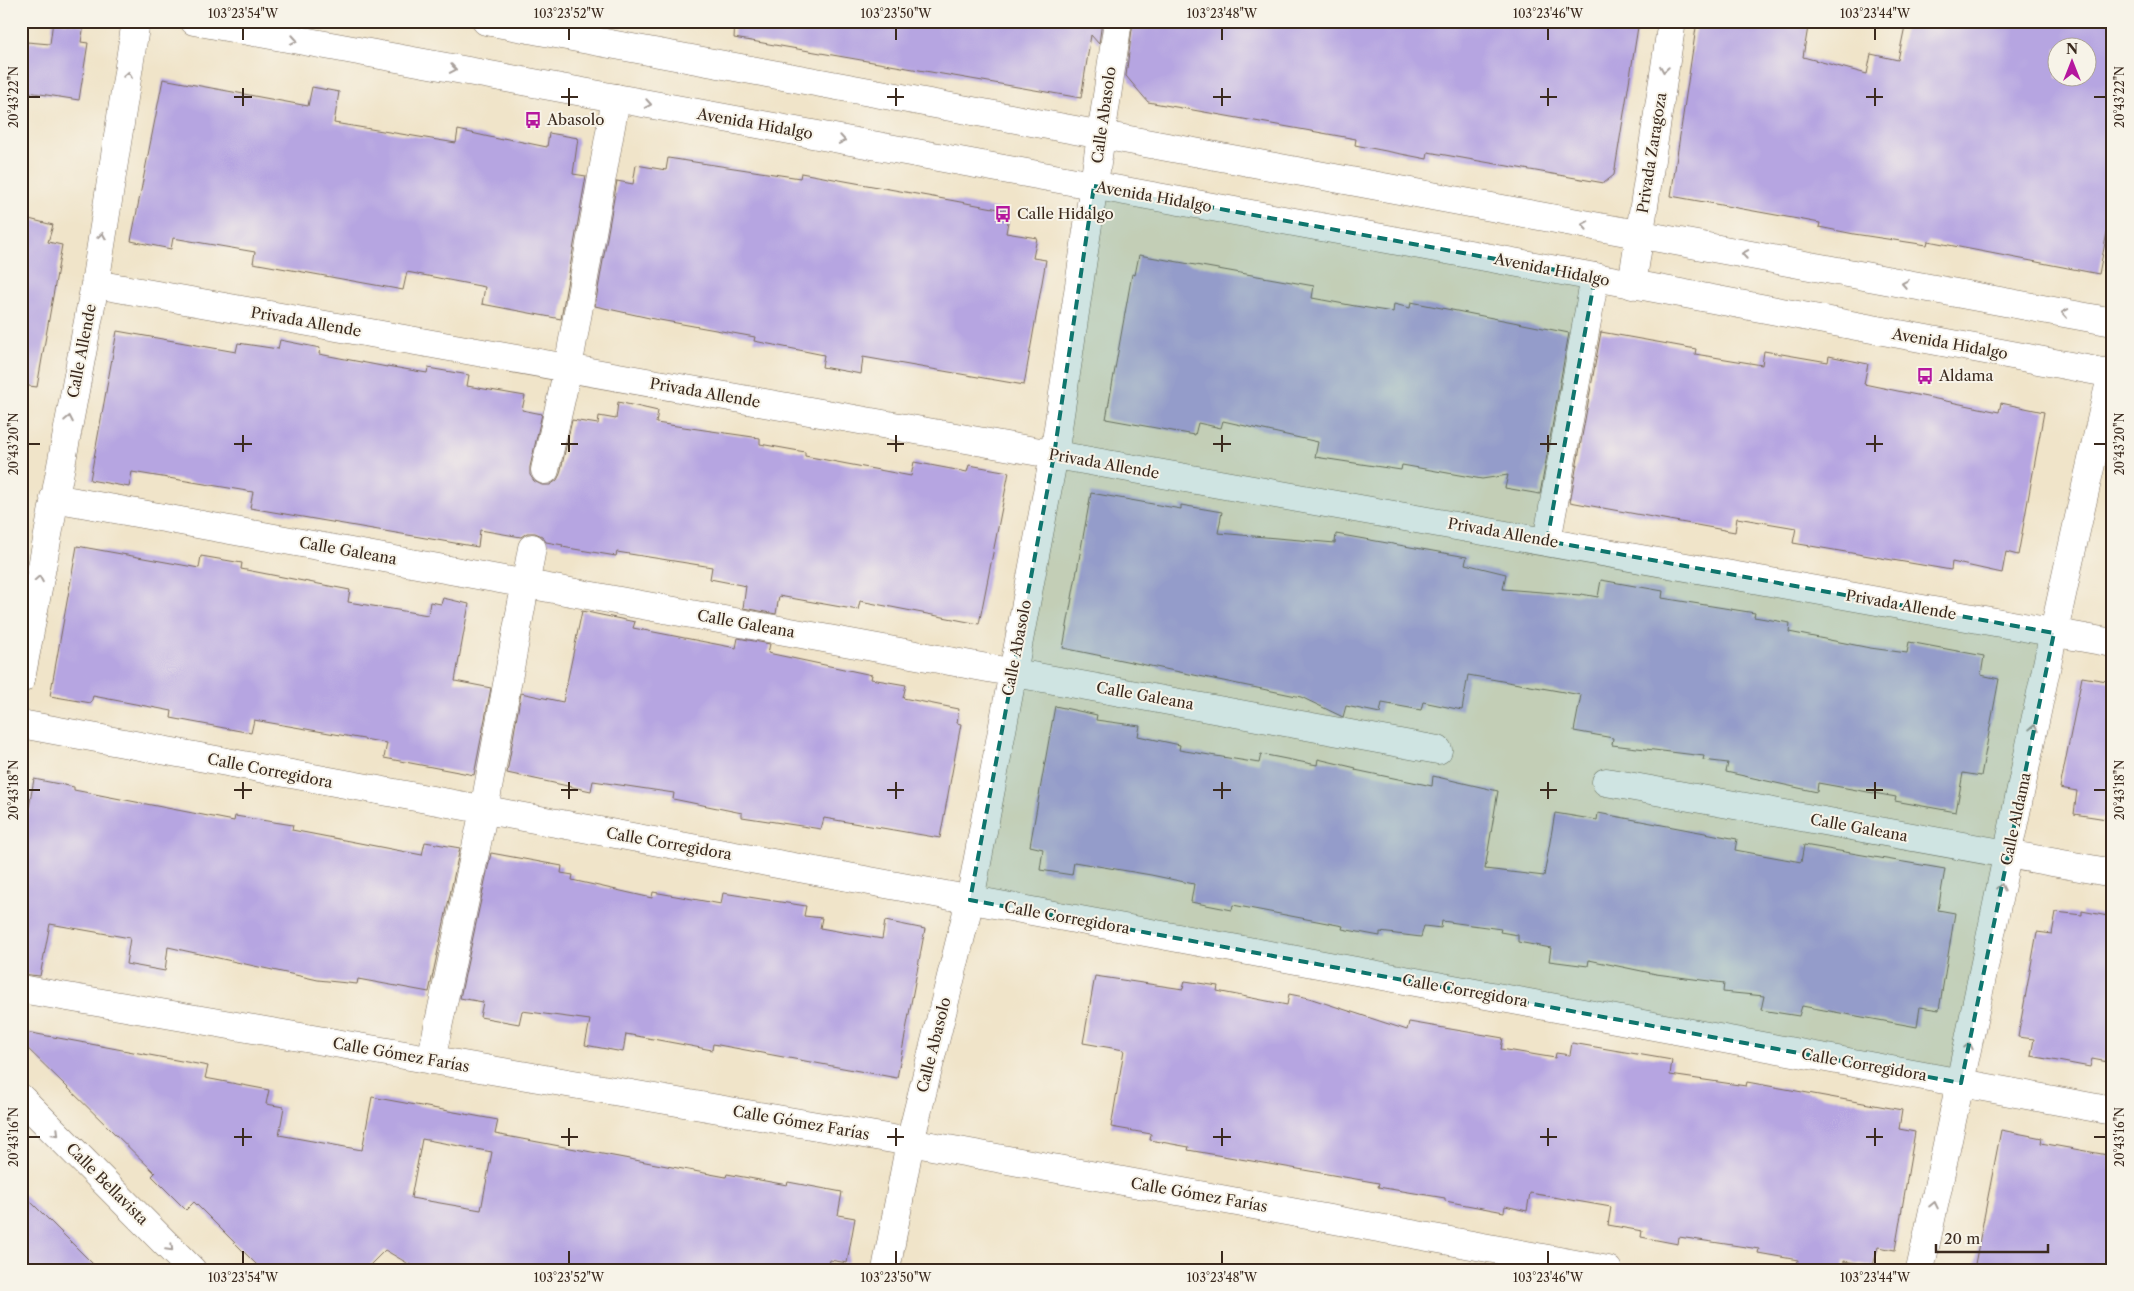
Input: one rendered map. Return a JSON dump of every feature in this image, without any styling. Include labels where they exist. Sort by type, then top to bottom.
[{"type":"street","name":"Calle Allende","points":[[21,678],[95,284],[136,21]]},
{"type":"street","name":"Avenida Hidalgo","points":[[194,21],[266,28],[616,98],[2112,372]]},
{"type":"street","points":[[486,21],[2113,322]]},
{"type":"street","name":"Calle Abasolo","points":[[886,1270],[910,1142],[970,900],[1054,455],[1118,21]]},
{"type":"street","name":"Privada Zaragoza","points":[[1632,285],[1672,21]]},
{"type":"street","points":[[545,470],[568,368],[616,98]]},
{"type":"street","points":[[1547,541],[1595,277]]},
{"type":"street","name":"Privada Allende","points":[[95,284],[1547,541],[2113,644]]},
{"type":"street","name":"Calle Aldama","points":[[1920,1270],[1961,1083],[2054,633],[2112,372]]},
{"type":"street","name":"Calle Galeana","points":[[54,498],[1438,750]]},
{"type":"street","points":[[431,1060],[484,810],[532,548]]},
{"type":"street","name":"Calle Corregidora","points":[[21,724],[2113,1111]]},
{"type":"street","name":"Calle Galeana","points":[[1606,782],[2113,873]]},
{"type":"street","name":"Calle Gómez Farías","points":[[21,989],[910,1142],[1608,1270]]},
{"type":"street","name":"Calle Bellavista","points":[[21,1098],[192,1270]]},
{"type":"highlighted area","points":[[1094,186],[1595,277],[1547,541],[2054,633],[1961,1083],[970,900],[1054,455]]},
{"type":"building","points":[[53,21],[84,25],[81,42],[88,43],[79,100],[21,91],[21,43],[50,44]]},
{"type":"building","points":[[735,21],[1102,21],[1099,44],[1091,35],[1081,98],[734,38]]},
{"type":"building","points":[[1133,21],[1639,21],[1614,175],[1604,183],[1428,152],[1427,159],[1355,145],[1356,139],[1148,102],[1126,76]]},
{"type":"building","points":[[1697,21],[1809,21],[1803,57],[1867,74],[1871,54],[1898,60],[1906,21],[2113,21],[2113,201],[2099,274],[1928,241],[1927,245],[1854,234],[1819,227],[1820,223],[1671,196]]},
{"type":"building","points":[[163,79],[308,106],[312,87],[339,92],[334,123],[456,143],[458,130],[547,147],[549,133],[578,138],[573,174],[586,176],[561,319],[482,304],[485,287],[407,272],[403,290],[253,263],[255,252],[173,238],[171,249],[131,241]]},
{"type":"building","points":[[668,158],[800,178],[801,173],[1010,211],[1006,233],[1037,238],[1033,258],[1046,260],[1024,385],[863,357],[861,374],[822,367],[824,355],[754,341],[755,337],[654,319],[595,306],[617,181],[633,184],[636,165],[666,170]]},
{"type":"building","points":[[21,217],[53,225],[48,242],[62,245],[37,387],[21,385]]},
{"type":"building","points":[[1139,255],[1314,286],[1312,298],[1355,306],[1393,312],[1394,304],[1410,308],[1411,302],[1569,333],[1540,494],[1505,488],[1508,475],[1482,479],[1402,465],[1401,470],[1315,457],[1318,442],[1223,421],[1221,428],[1198,423],[1195,435],[1106,419],[1132,274],[1135,275]]},
{"type":"building","points":[[117,331],[236,352],[238,343],[278,349],[280,340],[320,348],[319,354],[387,367],[427,373],[428,368],[469,375],[467,386],[525,396],[522,410],[542,414],[530,467],[530,475],[534,481],[542,485],[550,485],[557,480],[560,474],[572,420],[598,424],[599,416],[616,419],[618,402],[658,411],[656,423],[760,438],[760,444],[805,452],[805,456],[911,476],[914,462],[967,472],[969,465],[1009,472],[979,624],[860,601],[858,610],[779,596],[776,614],[743,608],[746,586],[710,579],[712,567],[617,552],[616,556],[562,547],[563,545],[546,542],[542,536],[535,533],[527,533],[521,537],[480,530],[478,547],[250,508],[253,492],[132,472],[129,487],[90,480]]},
{"type":"building","points":[[1601,332],[1696,349],[1695,354],[1762,365],[1764,351],[1828,362],[1829,356],[1868,364],[1864,384],[1999,412],[2001,403],[2044,412],[2018,555],[2006,552],[2002,573],[1952,562],[1951,570],[1793,543],[1796,528],[1737,518],[1735,532],[1570,502]]},
{"type":"building","points":[[1091,493],[1181,509],[1181,505],[1222,512],[1218,533],[1335,543],[1336,534],[1467,557],[1465,564],[1506,574],[1503,589],[1581,594],[1598,597],[1601,580],[1663,591],[1662,598],[1755,613],[1754,617],[1790,623],[1789,632],[1870,648],[1907,653],[1909,642],[1984,656],[1981,675],[1999,679],[1981,776],[1963,773],[1956,812],[1895,801],[1896,797],[1818,783],[1817,792],[1726,772],[1728,763],[1703,760],[1704,756],[1612,745],[1613,738],[1574,731],[1581,695],[1468,675],[1462,710],[1423,702],[1421,710],[1382,703],[1380,713],[1346,706],[1343,717],[1301,697],[1063,648]]},
{"type":"building","points":[[77,546],[199,568],[201,556],[242,563],[241,569],[350,590],[348,602],[428,615],[430,602],[441,604],[443,598],[469,604],[455,681],[491,688],[474,775],[384,758],[387,743],[254,720],[251,733],[171,718],[172,711],[93,696],[91,703],[50,696]]},
{"type":"building","points":[[582,611],[635,622],[633,628],[736,648],[738,638],[770,644],[768,653],[872,675],[871,679],[906,685],[903,698],[959,709],[957,723],[961,724],[940,838],[824,818],[821,829],[742,817],[742,813],[673,799],[674,793],[593,781],[591,791],[507,773],[521,693],[563,702]]},
{"type":"building","points":[[2082,677],[2113,682],[2113,820],[2074,814],[2077,791],[2060,788]]},
{"type":"building","points":[[1055,706],[1097,715],[1096,720],[1140,726],[1138,736],[1180,745],[1179,750],[1259,763],[1261,754],[1317,765],[1318,759],[1356,768],[1355,770],[1432,786],[1433,776],[1498,791],[1485,869],[1544,876],[1555,813],[1597,820],[1598,813],[1737,839],[1735,850],[1801,862],[1804,845],[1945,869],[1938,910],[1955,913],[1939,1010],[1920,1007],[1917,1027],[1802,1006],[1799,1016],[1761,1010],[1764,996],[1723,992],[1724,983],[1656,974],[1589,960],[1588,966],[1549,961],[1551,948],[1518,942],[1518,935],[1500,932],[1501,929],[1442,921],[1441,928],[1424,926],[1421,937],[1380,932],[1380,936],[1342,929],[1343,926],[1233,905],[1232,910],[1191,902],[1194,884],[1151,875],[1074,862],[1072,875],[1040,870],[1043,849],[1030,846]]},
{"type":"building","points":[[34,779],[74,787],[74,790],[234,821],[235,816],[293,825],[292,830],[422,855],[425,842],[460,848],[429,992],[358,979],[357,984],[318,980],[168,947],[165,971],[126,964],[130,938],[50,924],[40,976],[21,974],[21,852]]},
{"type":"building","points":[[491,853],[562,866],[561,873],[573,875],[572,880],[652,898],[653,892],[721,904],[723,893],[806,906],[804,916],[822,918],[820,928],[882,939],[885,921],[925,929],[897,1078],[713,1044],[712,1050],[626,1034],[623,1052],[585,1045],[590,1020],[522,1011],[519,1024],[480,1017],[483,1002],[460,998]]},
{"type":"building","points":[[2082,911],[2113,917],[2113,1063],[2092,1059],[2090,1067],[2031,1056],[2034,1039],[2018,1037],[2037,932],[2052,934],[2056,912],[2082,915]]},
{"type":"building","points":[[1095,976],[1183,989],[1185,981],[1218,986],[1217,991],[1287,1005],[1289,994],[1309,998],[1407,1030],[1409,1022],[1503,1038],[1501,1049],[1555,1058],[1556,1053],[1570,1055],[1572,1043],[1672,1060],[1670,1075],[1746,1086],[1747,1082],[1902,1110],[1899,1129],[1915,1132],[1895,1250],[1878,1247],[1873,1266],[1844,1261],[1843,1270],[1815,1270],[1797,1266],[1798,1260],[1758,1253],[1759,1249],[1679,1237],[1678,1244],[1641,1237],[1642,1231],[1608,1225],[1611,1207],[1530,1193],[1527,1211],[1505,1206],[1504,1212],[1445,1201],[1445,1198],[1378,1187],[1379,1183],[1188,1150],[1189,1147],[1150,1140],[1151,1134],[1111,1127],[1124,1050],[1083,1043]]},
{"type":"building","points":[[21,1031],[208,1066],[205,1078],[269,1090],[266,1104],[284,1107],[279,1135],[362,1150],[372,1097],[498,1120],[495,1134],[726,1177],[727,1174],[787,1185],[788,1182],[842,1192],[838,1215],[855,1218],[847,1263],[830,1260],[828,1270],[419,1270],[385,1250],[365,1270],[262,1270],[194,1202],[186,1210],[152,1176],[155,1173],[21,1042]],"holes":[[[422,1139],[492,1152],[481,1210],[411,1198]]]},
{"type":"building","points":[[2001,1130],[2042,1138],[2041,1143],[2113,1156],[2113,1270],[2001,1270],[1975,1264]]},
{"type":"building","points":[[21,1192],[99,1270],[21,1270]]},
{"type":"place","name":"Abasolo","points":[[533,120]]},
{"type":"place","name":"Calle Hidalgo","points":[[1003,214]]},
{"type":"place","name":"Aldama","points":[[1925,376]]}]
